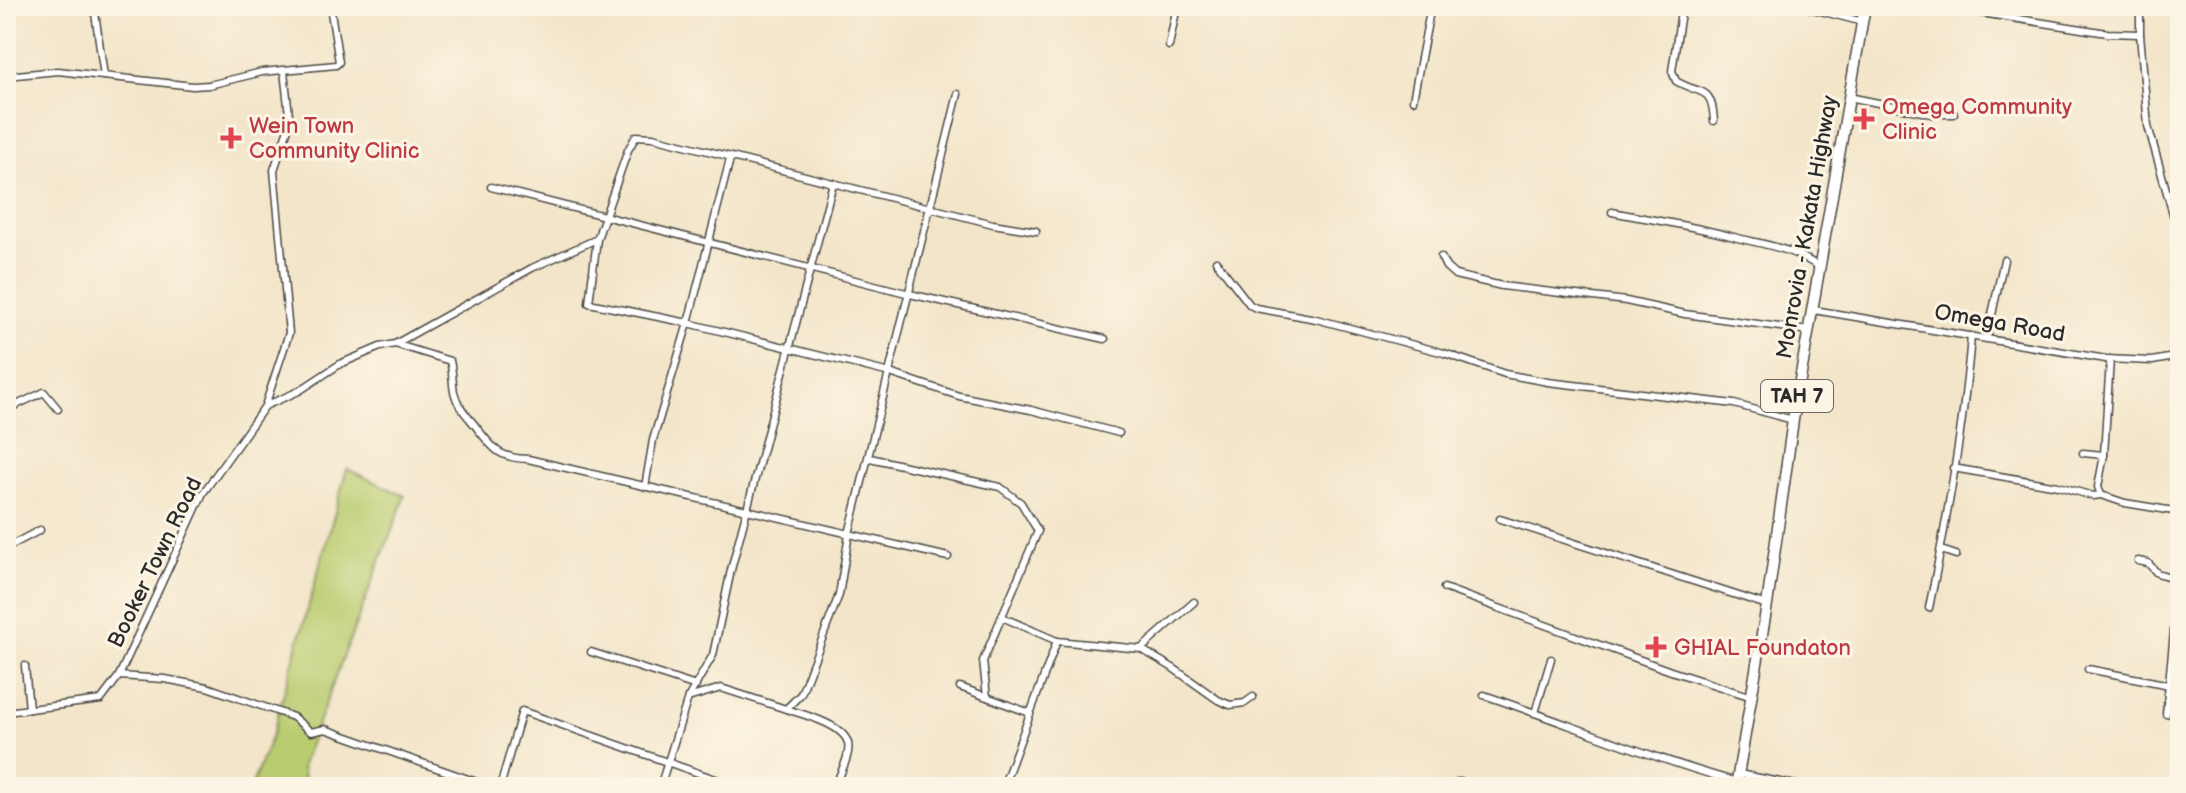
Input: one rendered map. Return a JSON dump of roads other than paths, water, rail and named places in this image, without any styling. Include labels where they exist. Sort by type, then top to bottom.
[{"type":"highway","name":"Monrovia - Kakata Highway","points":[[1737,781],[1767,605],[1793,420],[1865,6]]},
{"type":"street","points":[[94,6],[104,76]]},
{"type":"street","points":[[6,76],[58,71],[193,86],[262,72],[336,65],[339,62],[330,6]]},
{"type":"street","points":[[1169,46],[1177,6]]},
{"type":"street","points":[[1413,100],[1431,6]]},
{"type":"street","points":[[1682,6],[1672,71],[1676,81],[1706,92],[1711,98],[1714,121]]},
{"type":"street","points":[[1801,6],[1863,22]]},
{"type":"street","points":[[1937,6],[2107,33],[2140,34]]},
{"type":"street","points":[[2140,6],[2148,126],[2180,239]]},
{"type":"street","name":"Booker Town Road","points":[[6,712],[101,700],[119,676],[203,493],[265,406],[289,333],[274,170],[290,123],[284,71]]},
{"type":"street","points":[[786,709],[801,694],[839,595],[849,534],[958,94]]},
{"type":"street","points":[[1849,97],[1932,114],[1954,114]]},
{"type":"street","points":[[1036,231],[993,224],[653,137],[636,136],[628,150],[597,239],[589,303],[688,323],[890,373],[959,396],[1031,410],[1119,433]]},
{"type":"street","points":[[645,487],[653,440],[688,323],[730,159]]},
{"type":"street","points":[[660,787],[688,698],[713,655],[731,570],[833,183]]},
{"type":"street","points":[[491,187],[910,294],[1105,339]]},
{"type":"street","points":[[1612,212],[1714,230],[1767,244],[1804,256],[1820,268]]},
{"type":"street","points":[[265,406],[299,391],[348,360],[395,344],[532,268],[597,239]]},
{"type":"street","points":[[1441,257],[1455,275],[1502,286],[1626,301],[1685,314],[1809,331]]},
{"type":"street","points":[[1987,337],[2004,260]]},
{"type":"street","points":[[1216,261],[1250,305],[1256,308],[1330,322],[1444,353],[1505,374],[1734,404],[1793,420]]},
{"type":"street","name":"Omega Road","points":[[1814,310],[2110,359],[2152,361],[2180,356]]},
{"type":"street","points":[[1929,608],[1941,550],[1968,375],[1971,336]]},
{"type":"street","points":[[395,344],[450,361],[454,389],[467,419],[494,450],[512,459],[528,459],[948,557]]},
{"type":"street","points":[[2101,495],[2098,487],[2104,455],[2110,359]]},
{"type":"street","points":[[6,410],[44,392],[58,409]]},
{"type":"street","points":[[2083,453],[2104,455]]},
{"type":"street","points":[[870,458],[1000,487],[1021,503],[1038,531],[983,661],[987,697]]},
{"type":"street","points":[[1953,468],[2180,512]]},
{"type":"street","points":[[1500,519],[1767,605]]},
{"type":"street","points":[[6,548],[40,530]]},
{"type":"street","points":[[1941,550],[1956,555]]},
{"type":"street","points":[[2138,561],[2148,563],[2157,573],[2180,580]]},
{"type":"street","points":[[1444,588],[1671,671],[1752,697]]},
{"type":"street","points":[[2166,714],[2176,611],[2180,600]]},
{"type":"street","points":[[1141,649],[1194,602]]},
{"type":"street","points":[[1002,617],[1057,641],[1141,649],[1230,705],[1245,703],[1253,697]]},
{"type":"street","points":[[1003,787],[1057,641]]},
{"type":"street","points":[[591,652],[696,686]]},
{"type":"street","points":[[1535,713],[1551,659]]},
{"type":"street","points":[[25,666],[29,709]]},
{"type":"street","points":[[2088,669],[2180,687]]},
{"type":"street","points":[[119,676],[165,679],[207,687],[293,717],[311,732],[325,729],[491,787]]},
{"type":"street","points":[[960,687],[1030,713]]},
{"type":"street","points":[[688,698],[721,688],[828,724],[849,745],[835,787]]},
{"type":"street","points":[[1484,695],[1673,765],[1737,781],[1806,787]]},
{"type":"street","points":[[500,787],[522,711],[738,787]]},
{"type":"street","points":[[1458,782],[1498,787]]},
{"type":"place","name":"Omega Community Clinic","points":[[1864,119]]},
{"type":"place","name":"Wein Town Community Clinic","points":[[231,138]]},
{"type":"place","name":"GHIAL Foundaton","points":[[1656,647]]}]
